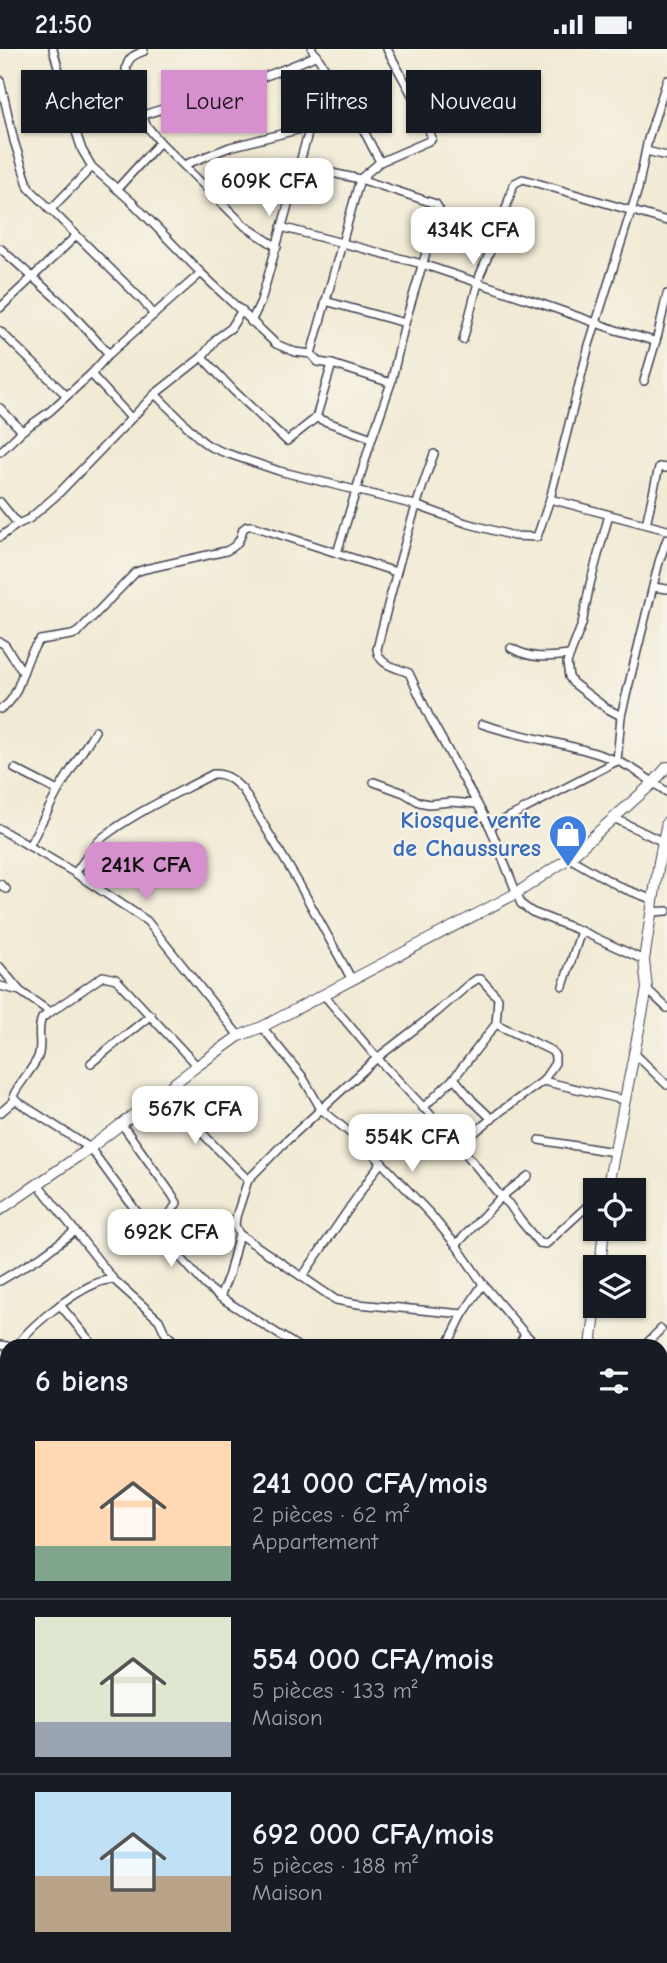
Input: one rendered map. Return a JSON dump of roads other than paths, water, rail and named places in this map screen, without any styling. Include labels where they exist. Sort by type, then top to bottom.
[{"type":"street","points":[[53,49],[78,140],[92,167],[276,344],[295,352],[310,354],[318,362],[391,383]]},
{"type":"street","points":[[310,354],[360,179],[380,162],[432,140],[423,115],[387,49]]},
{"type":"street","points":[[126,70],[127,61],[146,50]]},
{"type":"street","points":[[147,114],[289,68],[315,52],[327,70]]},
{"type":"street","points":[[0,80],[29,188],[154,315]]},
{"type":"street","points":[[155,394],[209,446],[279,471],[415,505],[466,523],[514,536],[538,536],[596,322],[638,189],[667,80]]},
{"type":"street","points":[[147,126],[245,226],[276,247]]},
{"type":"street","points":[[184,165],[230,147],[285,133]]},
{"type":"street","points":[[251,322],[261,301],[308,133]]},
{"type":"street","points":[[365,133],[380,162]]},
{"type":"street","points":[[117,189],[160,142]]},
{"type":"street","points":[[646,151],[667,156]]},
{"type":"street","points":[[299,166],[360,179],[436,204],[439,212],[405,323],[391,383],[337,553]]},
{"type":"street","points":[[50,210],[92,167]]},
{"type":"street","points":[[463,340],[478,283],[513,186],[519,180],[667,221]]},
{"type":"street","points":[[281,227],[422,264],[654,341]]},
{"type":"street","points":[[0,308],[76,236]]},
{"type":"street","points":[[0,249],[66,307],[109,354]]},
{"type":"street","points":[[0,451],[49,412],[109,354],[201,273]]},
{"type":"street","points":[[643,380],[667,294]]},
{"type":"street","points":[[325,301],[405,323]]},
{"type":"street","points":[[0,537],[29,519],[58,494],[155,394],[202,357],[217,338],[231,328],[242,310]]},
{"type":"street","points":[[0,331],[66,395]]},
{"type":"street","points":[[202,357],[287,442],[316,418],[332,364]]},
{"type":"street","points":[[91,374],[131,418]]},
{"type":"street","points":[[0,408],[22,431]]},
{"type":"street","points":[[316,418],[372,438]]},
{"type":"street","points":[[434,454],[415,505],[396,572],[377,649],[378,655],[386,664],[409,673],[429,718],[490,827],[521,904],[532,912],[644,960]]},
{"type":"street","points":[[646,524],[659,467],[667,468]]},
{"type":"street","points":[[550,499],[667,530]]},
{"type":"street","points":[[0,502],[18,524]]},
{"type":"street","points":[[609,515],[582,624],[567,663],[569,677],[573,683],[621,716]]},
{"type":"street","points":[[0,709],[13,699],[22,671],[38,641],[78,632],[136,572],[226,551],[239,542],[243,529],[247,526],[396,572]]},
{"type":"street","points":[[617,761],[621,716],[659,562],[667,540]]},
{"type":"street","points":[[653,587],[667,589]]},
{"type":"street","points":[[0,642],[5,645],[22,671]]},
{"type":"street","points":[[511,647],[525,655],[540,658],[570,655]]},
{"type":"street","points":[[482,725],[556,741],[617,761],[635,769],[667,792]]},
{"type":"street","points":[[29,846],[58,791],[95,731]]},
{"type":"street","points":[[490,827],[617,761]]},
{"type":"street","points":[[0,1210],[90,1148],[239,1036],[262,1027],[517,893],[569,858],[653,783],[667,767]]},
{"type":"street","points":[[15,769],[58,791]]},
{"type":"street","points":[[75,873],[94,847],[124,824],[213,774],[227,776],[243,790],[352,980]]},
{"type":"street","points":[[374,782],[404,793],[419,802],[477,804]]},
{"type":"street","points":[[614,818],[663,842]]},
{"type":"street","points":[[609,1178],[647,989],[644,960],[667,822]]},
{"type":"street","points":[[0,829],[140,915],[153,927],[239,1036]]},
{"type":"street","points":[[569,858],[622,888],[654,900]]},
{"type":"street","points":[[653,912],[667,911]]},
{"type":"street","points":[[563,986],[581,931]]},
{"type":"street","points":[[0,967],[20,991],[50,1012]]},
{"type":"street","points":[[197,1066],[116,979],[106,975],[42,1018],[40,1053],[14,1093],[15,1100],[90,1148],[145,1223],[158,1232],[205,1285],[286,1339]]},
{"type":"street","points":[[423,1108],[454,1077],[496,1024],[498,998],[484,981],[477,979],[377,1058],[321,1109],[248,1181],[235,1225],[239,1234],[336,1300],[464,1314]]},
{"type":"street","points":[[0,986],[20,991]]},
{"type":"street","points":[[647,989],[667,1008]]},
{"type":"street","points":[[324,995],[377,1058],[459,1146],[534,1238],[546,1244],[583,1210]]},
{"type":"street","points":[[91,1063],[151,1015]]},
{"type":"street","points":[[459,1146],[543,1081],[555,1062],[552,1051],[496,1024]]},
{"type":"street","points":[[262,1027],[302,1076],[321,1109],[381,1162],[456,1245],[483,1284],[530,1339]]},
{"type":"street","points":[[633,1052],[667,1085]]},
{"type":"street","points":[[454,1077],[492,1119]]},
{"type":"street","points":[[543,1081],[624,1100]]},
{"type":"street","points":[[163,1093],[248,1181]]},
{"type":"street","points":[[0,1113],[15,1100]]},
{"type":"street","points":[[121,1123],[177,1203],[158,1232]]},
{"type":"street","points":[[539,1140],[614,1152]]},
{"type":"street","points":[[302,1277],[381,1162]]},
{"type":"street","points":[[456,1245],[501,1197],[528,1176]]},
{"type":"street","points":[[38,1184],[113,1279],[159,1320],[165,1333],[171,1339]]},
{"type":"street","points":[[0,1281],[74,1232]]},
{"type":"street","points":[[220,1297],[239,1234]]},
{"type":"street","points":[[21,1339],[60,1305],[95,1284],[113,1279]]},
{"type":"street","points":[[451,1339],[483,1284]]},
{"type":"street","points":[[60,1305],[88,1339]]},
{"type":"street","points":[[593,1339],[595,1318]]},
{"type":"street","points":[[651,1339],[661,1329]]},
{"type":"street","points":[[522,1339],[525,1334]]},
{"type":"place","name":"Kiosque vente de Chaussures","points":[[568,868]]}]
